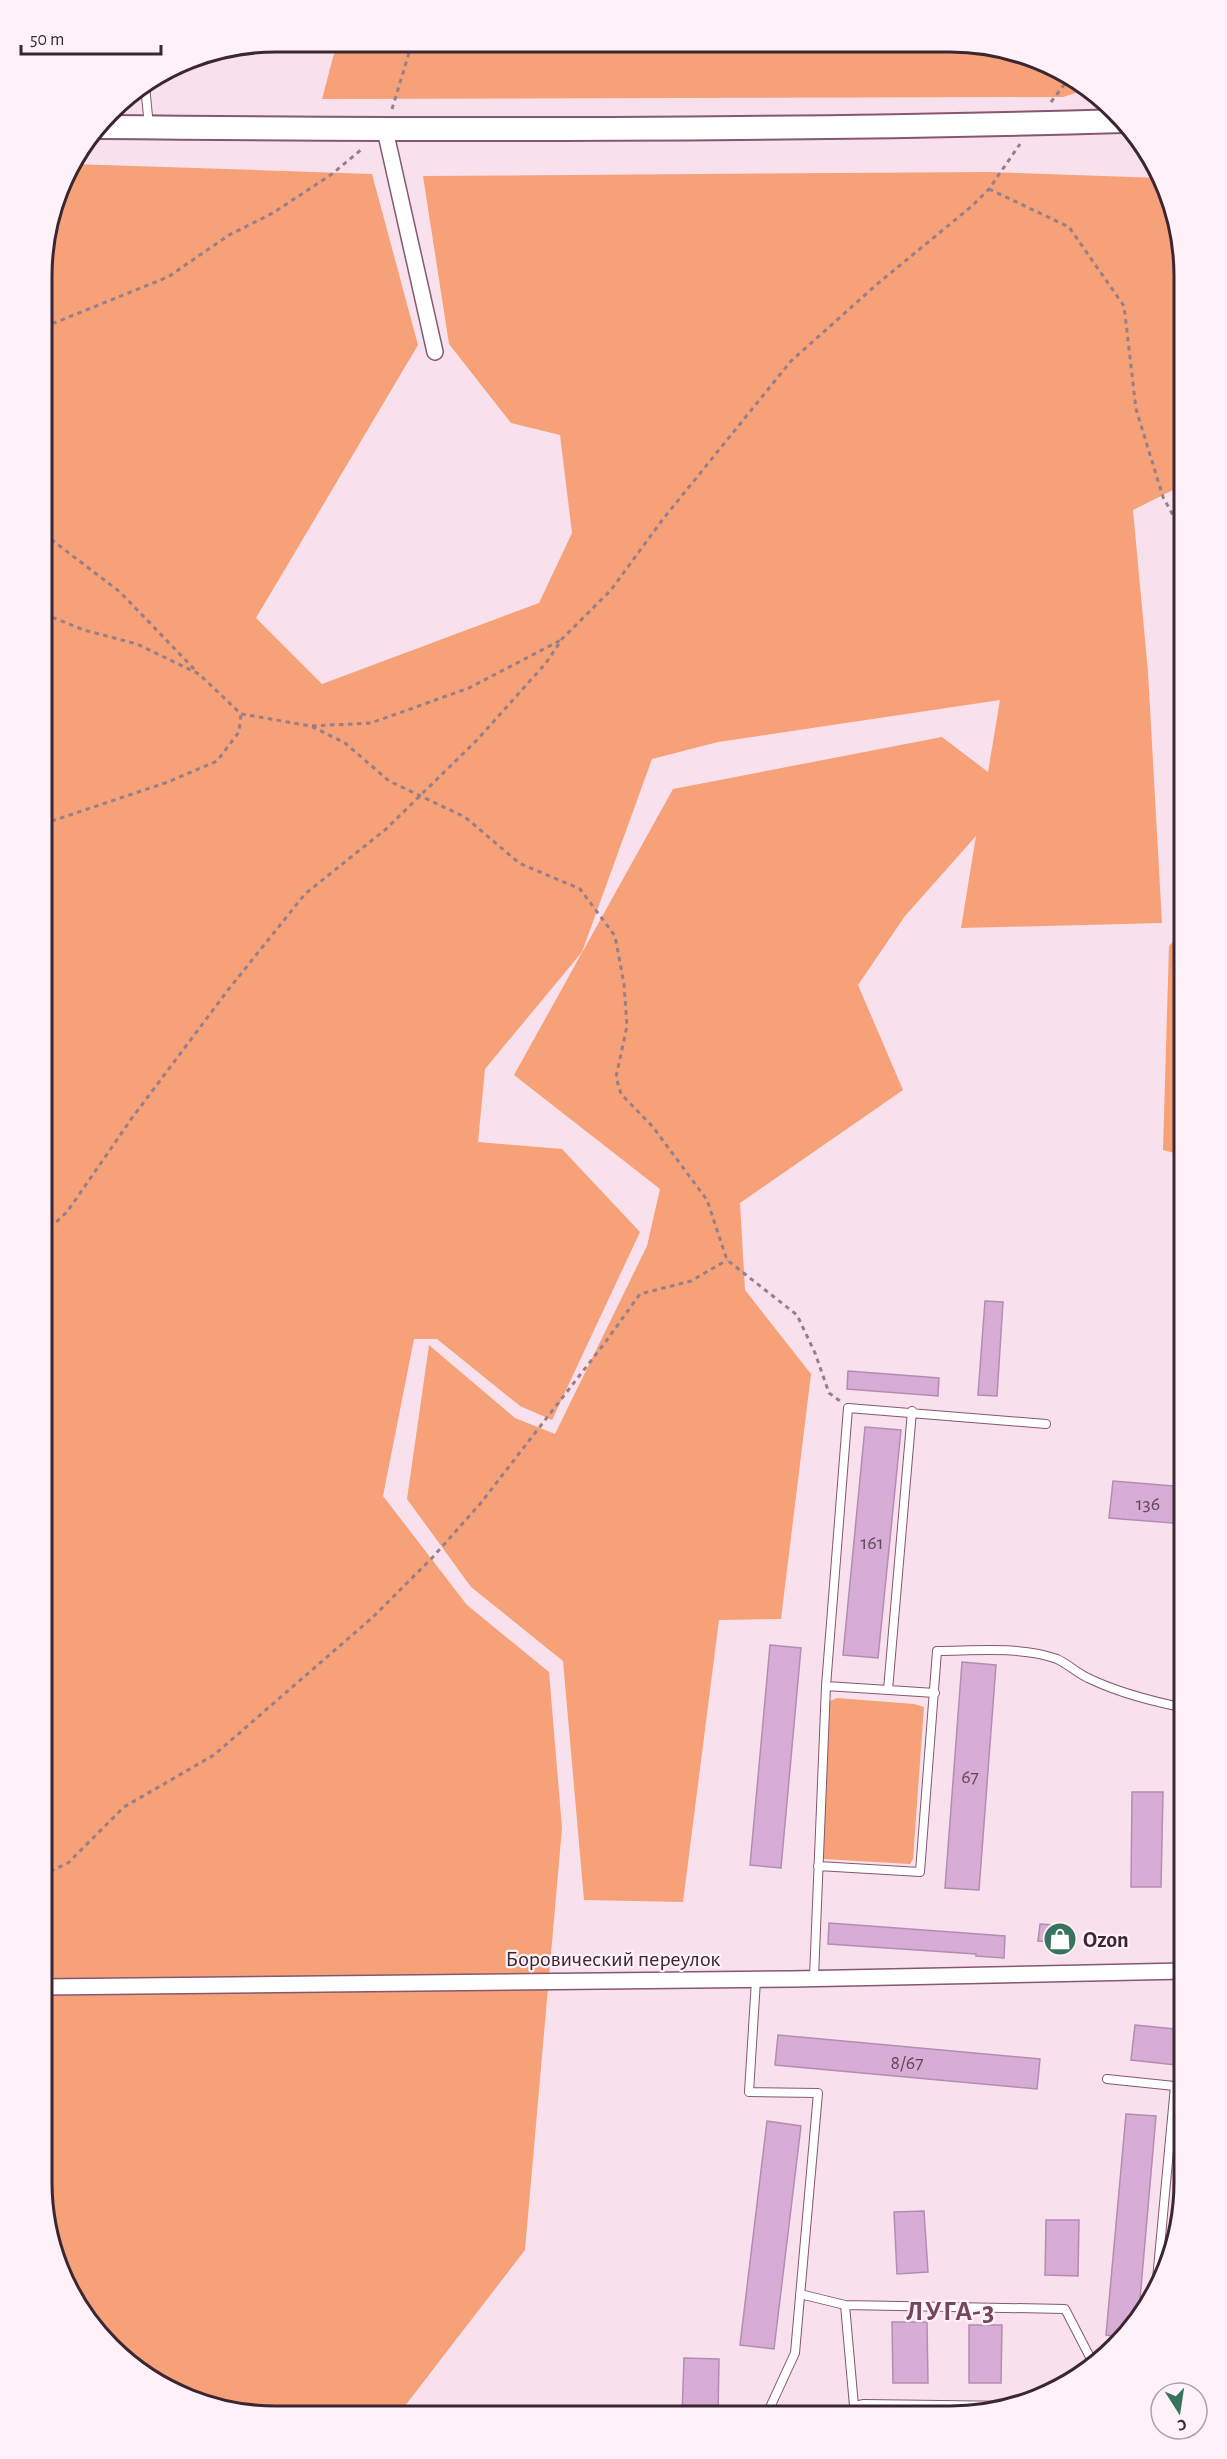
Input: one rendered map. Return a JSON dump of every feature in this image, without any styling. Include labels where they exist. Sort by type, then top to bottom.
[{"type":"street","points":[[110,127],[385,130],[930,127],[1112,121]]},
{"type":"street","points":[[385,130],[435,352]]},
{"type":"street","name":"Боровический переулок","points":[[52,1987],[756,1980],[1174,1971]]},
{"type":"lane","points":[[146,94],[150,128]]},
{"type":"lane","points":[[814,1977],[825,1686],[848,1408],[912,1411],[1046,1424]]},
{"type":"lane","points":[[888,1690],[912,1411]]},
{"type":"lane","points":[[818,1866],[920,1872],[937,1651],[1002,1651],[1057,1659],[1086,1677],[1117,1691],[1174,1706]]},
{"type":"lane","points":[[825,1686],[935,1693]]},
{"type":"lane","points":[[756,1980],[749,2092],[818,2093],[795,2353],[771,2406]]},
{"type":"lane","points":[[1107,2079],[1174,2086]]},
{"type":"lane","points":[[1158,2265],[1174,2097]]},
{"type":"lane","points":[[800,2294],[845,2306],[1065,2309],[1092,2356]]},
{"type":"lane","points":[[845,2306],[854,2406],[864,2404],[973,2405]]},
{"type":"path","points":[[52,324],[168,277],[229,235],[273,213],[332,174],[385,130],[410,52]]},
{"type":"path","points":[[52,1226],[67,1212],[132,1118],[228,990],[305,894],[386,829],[492,723],[546,663],[562,639],[611,590],[663,519],[791,361],[989,189],[1069,227],[1124,306],[1136,410],[1162,497],[1174,518]]},
{"type":"path","points":[[52,540],[120,592],[241,714],[311,726],[371,723],[469,688],[562,639]]},
{"type":"path","points":[[52,617],[84,630],[137,644],[199,674]]},
{"type":"path","points":[[52,822],[168,782],[218,761],[239,732],[241,714]]},
{"type":"path","points":[[311,726],[345,743],[389,781],[465,818],[519,863],[580,889],[615,936],[624,984],[627,1026],[616,1077],[621,1094],[653,1127],[708,1200],[727,1260],[796,1315],[815,1353],[829,1393],[848,1408]]},
{"type":"path","points":[[52,1870],[68,1863],[124,1807],[214,1755],[374,1617],[432,1558],[480,1504],[640,1294],[691,1281],[727,1260]]},
{"type":"shaded area","points":[[334,52],[950,52],[979,54],[1022,64],[1078,92],[1063,97],[322,99]]},
{"type":"shaded area","points":[[83,164],[372,174],[418,345],[256,618],[322,684],[539,603],[572,533],[560,435],[511,423],[449,344],[423,176],[987,172],[1151,178],[1163,205],[1173,248],[1174,490],[1133,510],[1148,672],[1162,923],[961,928],[976,836],[905,916],[858,985],[903,1090],[740,1203],[745,1290],[811,1374],[781,1619],[719,1620],[683,1902],[584,1900],[563,1661],[471,1587],[407,1499],[429,1345],[515,1418],[555,1434],[647,1246],[660,1189],[514,1075],[673,789],[942,737],[988,772],[1000,700],[718,742],[652,759],[582,952],[485,1069],[478,1142],[562,1149],[640,1232],[552,1420],[520,1406],[437,1339],[414,1339],[383,1496],[467,1605],[549,1672],[562,1828],[525,2250],[405,2406],[262,2406],[205,2395],[152,2369],[129,2351],[90,2307],[70,2268],[60,2240],[54,2211],[52,2182],[52,277],[54,248],[64,205]]},
{"type":"shaded area","points":[[1174,940],[1174,1153],[1163,1150],[1169,946]]},
{"type":"shaded area","points":[[837,1698],[914,1704],[924,1707],[913,1859],[910,1864],[823,1859],[828,1702]]},
{"type":"building","points":[[985,1301],[1003,1302],[997,1396],[978,1395]]},
{"type":"building","points":[[848,1371],[939,1378],[938,1396],[847,1389]]},
{"type":"building","points":[[865,1427],[901,1430],[878,1658],[843,1655]]},
{"type":"building","points":[[1113,1481],[1174,1486],[1174,1523],[1109,1518]]},
{"type":"building","points":[[770,1645],[801,1648],[781,1868],[750,1865]]},
{"type":"building","points":[[962,1662],[996,1665],[979,1890],[945,1888]]},
{"type":"building","points":[[1132,1792],[1163,1792],[1161,1887],[1131,1887]]},
{"type":"building","points":[[829,1923],[1005,1936],[1004,1958],[828,1944]]},
{"type":"building","points":[[1040,1924],[1067,1926],[1065,1943],[1038,1941]]},
{"type":"building","points":[[1135,2025],[1174,2029],[1174,2065],[1131,2060]]},
{"type":"building","points":[[778,2035],[1040,2059],[1037,2089],[775,2065]]},
{"type":"building","points":[[1126,2114],[1156,2116],[1140,2302],[1114,2336],[1106,2335]]},
{"type":"building","points":[[767,2121],[801,2126],[774,2349],[740,2345]]},
{"type":"building","points":[[924,2211],[928,2272],[897,2274],[894,2212]]},
{"type":"building","points":[[1046,2220],[1079,2220],[1078,2276],[1045,2275]]},
{"type":"building","points":[[892,2322],[927,2322],[928,2383],[893,2383]]},
{"type":"building","points":[[969,2325],[1002,2325],[1001,2383],[969,2383]]},
{"type":"building","points":[[684,2358],[719,2359],[718,2406],[682,2406]]},
{"type":"place","name":"Ozon","points":[[1060,1939]]},
{"type":"district","name":"ЛУГА-3","points":[[951,2310]]}]
